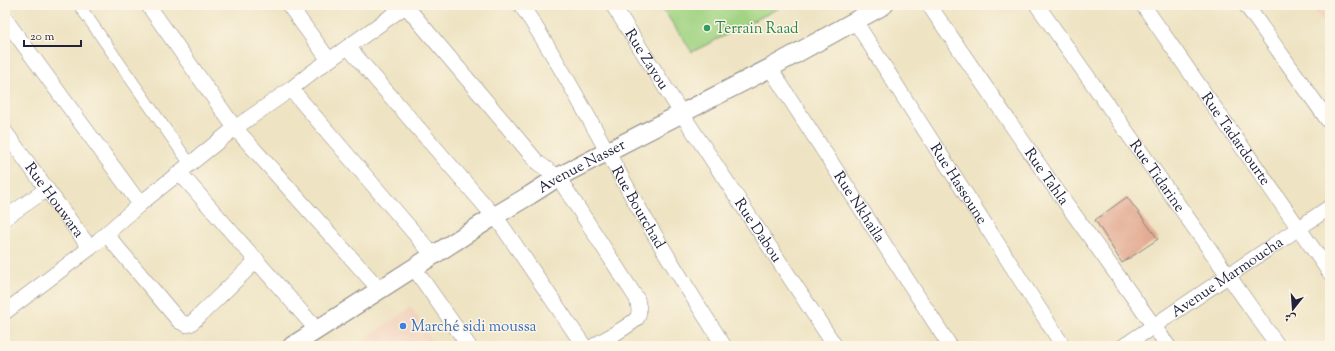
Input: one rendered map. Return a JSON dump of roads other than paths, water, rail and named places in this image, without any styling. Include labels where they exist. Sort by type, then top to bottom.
[{"type":"street","points":[[79,5],[185,168],[257,260],[317,330]]},
{"type":"street","points":[[148,5],[235,128],[379,290]]},
{"type":"street","points":[[289,5],[329,60]]},
{"type":"street","points":[[5,312],[90,248],[140,204],[235,128],[406,5],[538,163],[558,176],[637,299],[639,308],[638,317],[613,341],[594,346]]},
{"type":"street","name":"Rue Bourchad","points":[[521,5],[576,94],[665,253],[724,346]]},
{"type":"street","name":"Rue Zayou","points":[[613,5],[682,114]]},
{"type":"street","name":"Avenue Nasser","points":[[292,346],[558,176],[608,152],[770,68],[884,5]]},
{"type":"street","name":"Rue Tahla","points":[[929,5],[1050,180],[1168,346]]},
{"type":"street","name":"Rue Tidarine","points":[[1037,5],[1278,346]]},
{"type":"street","name":"Rue Tadardourte","points":[[1143,5],[1330,273]]},
{"type":"street","points":[[1246,5],[1330,123]]},
{"type":"street","points":[[5,19],[140,204]]},
{"type":"street","name":"Rue Hassoune","points":[[855,21],[1063,346]]},
{"type":"street","points":[[348,47],[511,238],[584,346]]},
{"type":"street","name":"Rue Nkhaila","points":[[770,68],[950,346]]},
{"type":"street","points":[[291,89],[433,255]]},
{"type":"street","name":"Rue Dabou","points":[[682,114],[835,346]]},
{"type":"street","name":"Rue Houwara","points":[[5,132],[90,248]]},
{"type":"street","points":[[5,218],[47,189]]},
{"type":"street","name":"Avenue Marmoucha","points":[[1124,346],[1229,277],[1330,207]]},
{"type":"street","points":[[106,234],[179,321],[187,325],[190,324],[257,260]]},
{"type":"street","points":[[414,268],[469,346]]},
{"type":"place","name":"Terrain Raad","points":[[707,28]]},
{"type":"place","name":"Marché sidi moussa","points":[[403,326]]}]
